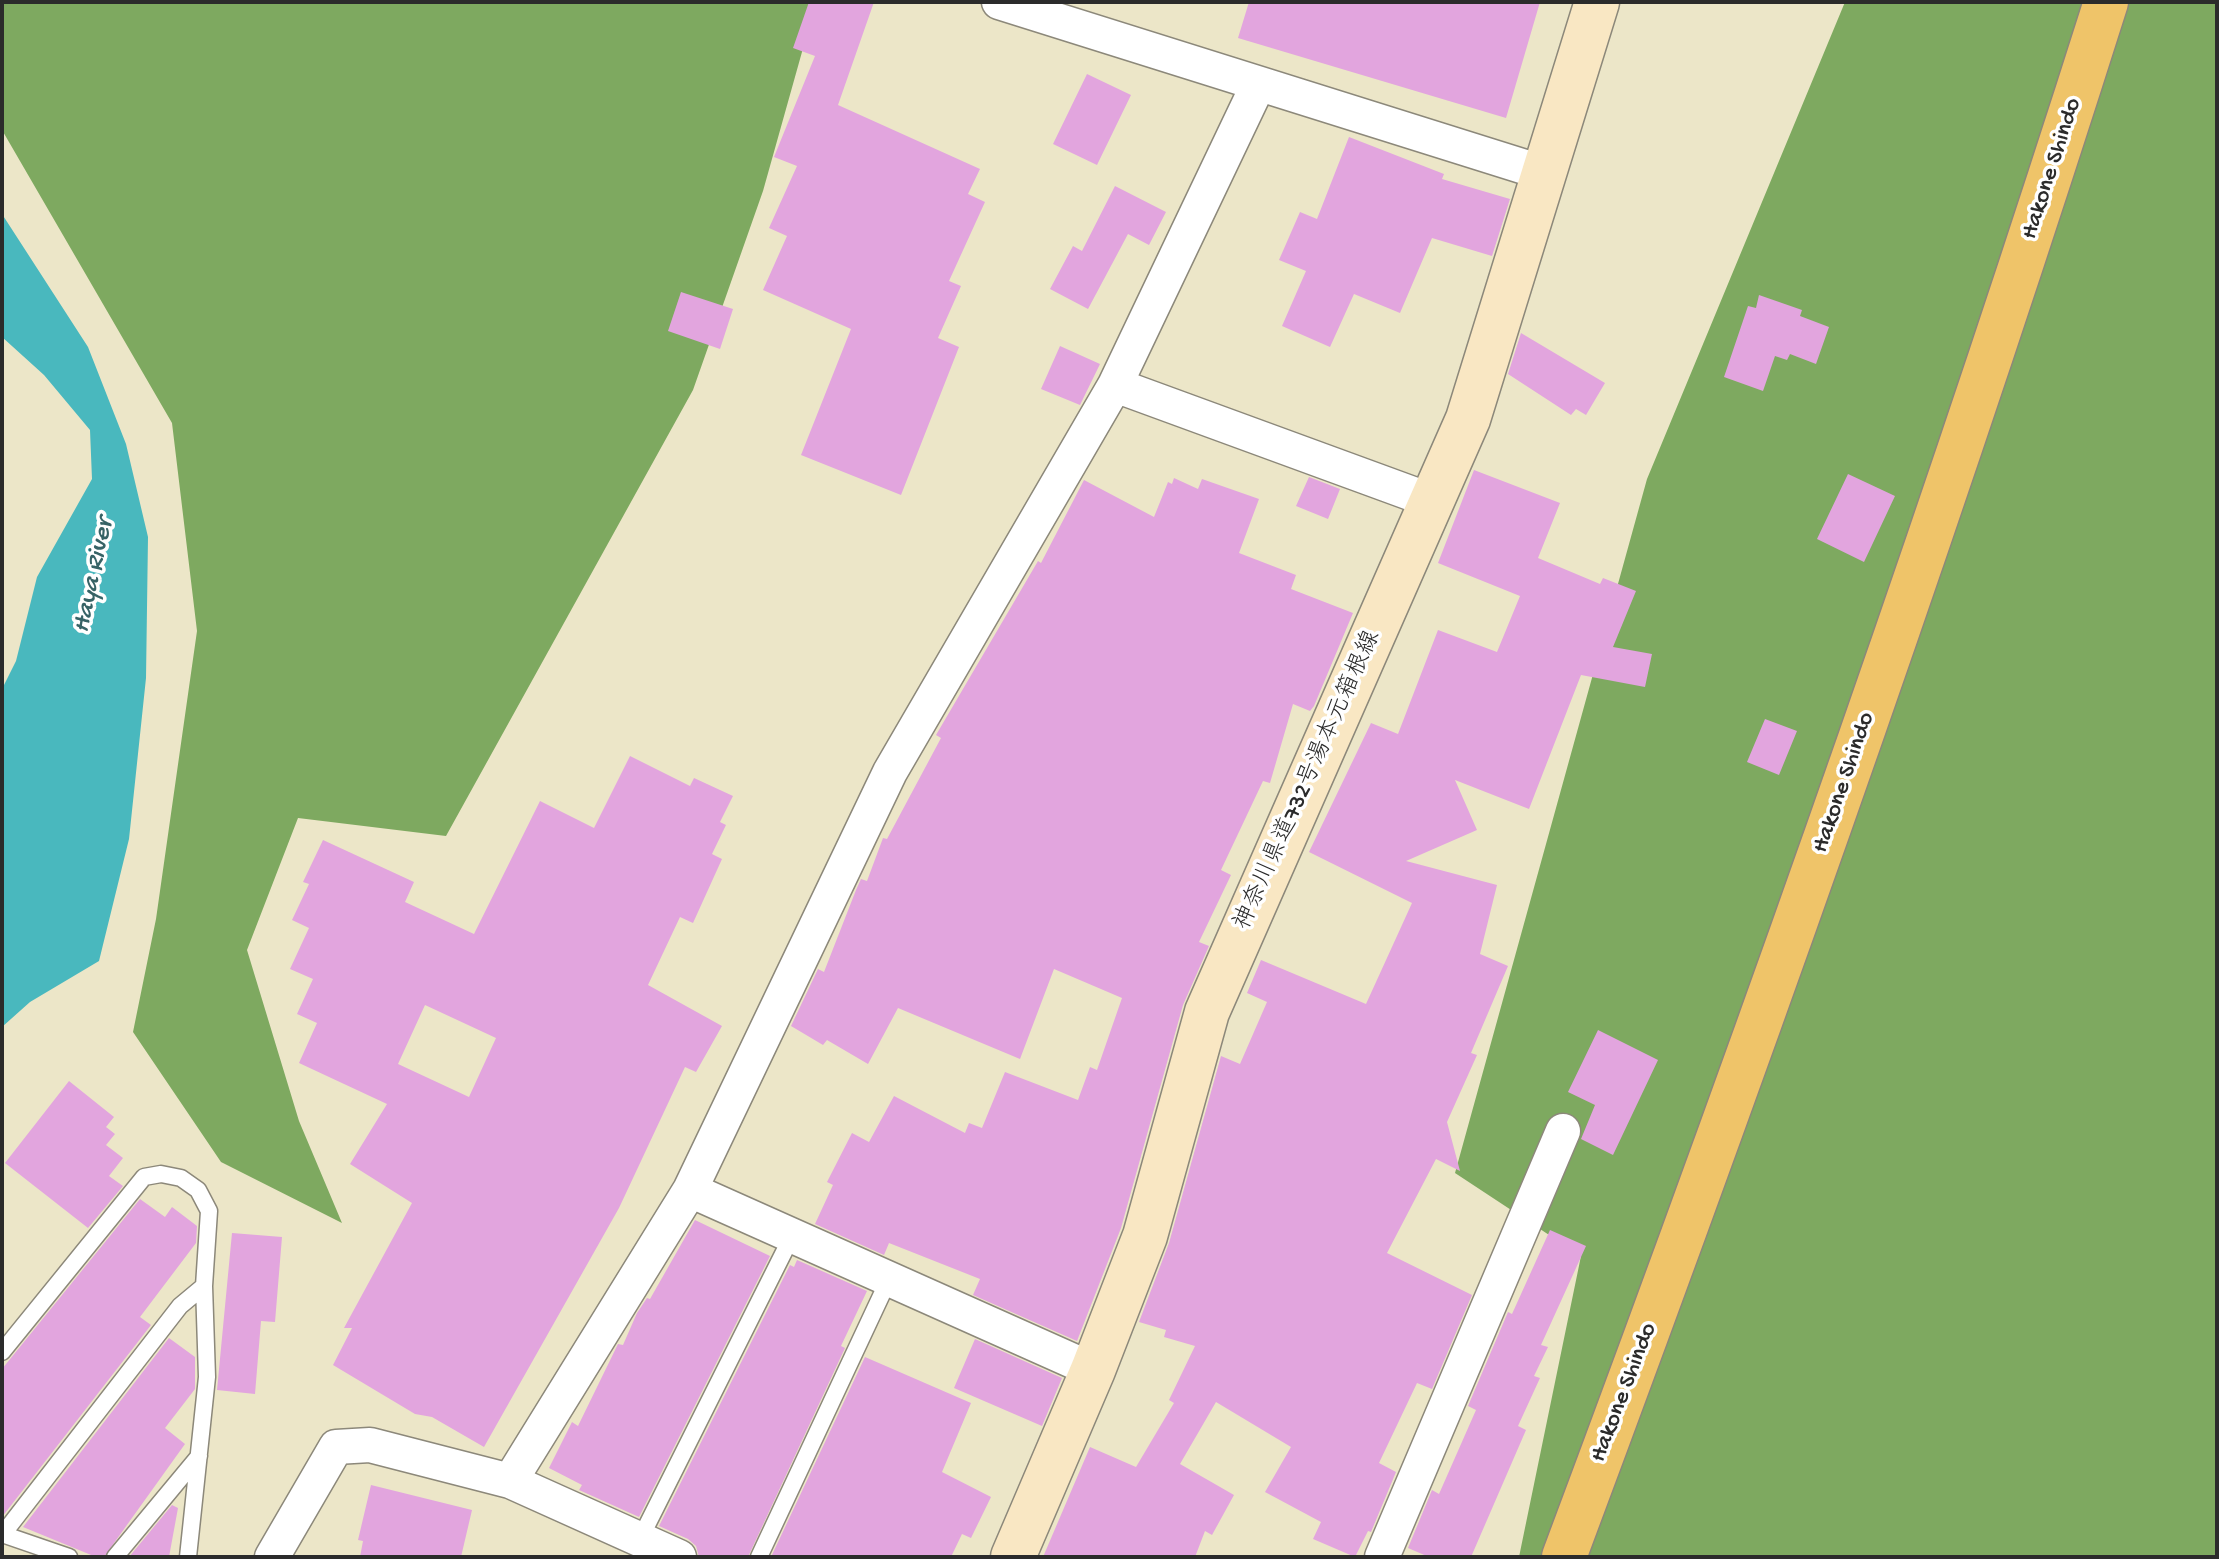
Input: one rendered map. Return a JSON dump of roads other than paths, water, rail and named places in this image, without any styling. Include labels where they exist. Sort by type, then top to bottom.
[{"type":"highway","name":"Hakone Shindo","points":[[1564,1557],[1738,1092],[2003,328],[2106,2]]},
{"type":"main road","name":"神奈川県道732号湯本元箱根線","points":[[1013,1557],[1093,1370],[1145,1236],[1207,1012],[1468,419],[1597,2]]},
{"type":"street","points":[[999,2],[1544,173]]},
{"type":"street","points":[[510,1481],[690,1190],[890,772],[1115,385],[1258,85]]},
{"type":"street","points":[[1115,385],[1432,501]]},
{"type":"street","points":[[1382,1557],[1563,1131]]},
{"type":"street","points":[[690,1190],[1093,1370]]},
{"type":"street","points":[[272,1557],[336,1447],[370,1445],[510,1481],[679,1557]]},
{"type":"lane","points":[[2,1352],[144,1177],[161,1174],[181,1178],[205,1200],[210,1234],[204,1286],[207,1377],[188,1557]]},
{"type":"lane","points":[[640,1539],[792,1236]]},
{"type":"lane","points":[[759,1557],[889,1279]]},
{"type":"lane","points":[[69,1557],[2,1534],[180,1306],[204,1286]]},
{"type":"lane","points":[[115,1557],[184,1469],[199,1456]]},
{"type":"water","name":"Haya River","points":[[2,214],[88,347],[126,444],[148,537],[146,678],[129,839],[99,961],[30,1002],[2,1027],[2,689],[16,661],[37,577],[92,479],[90,430],[44,375],[2,337]]}]
